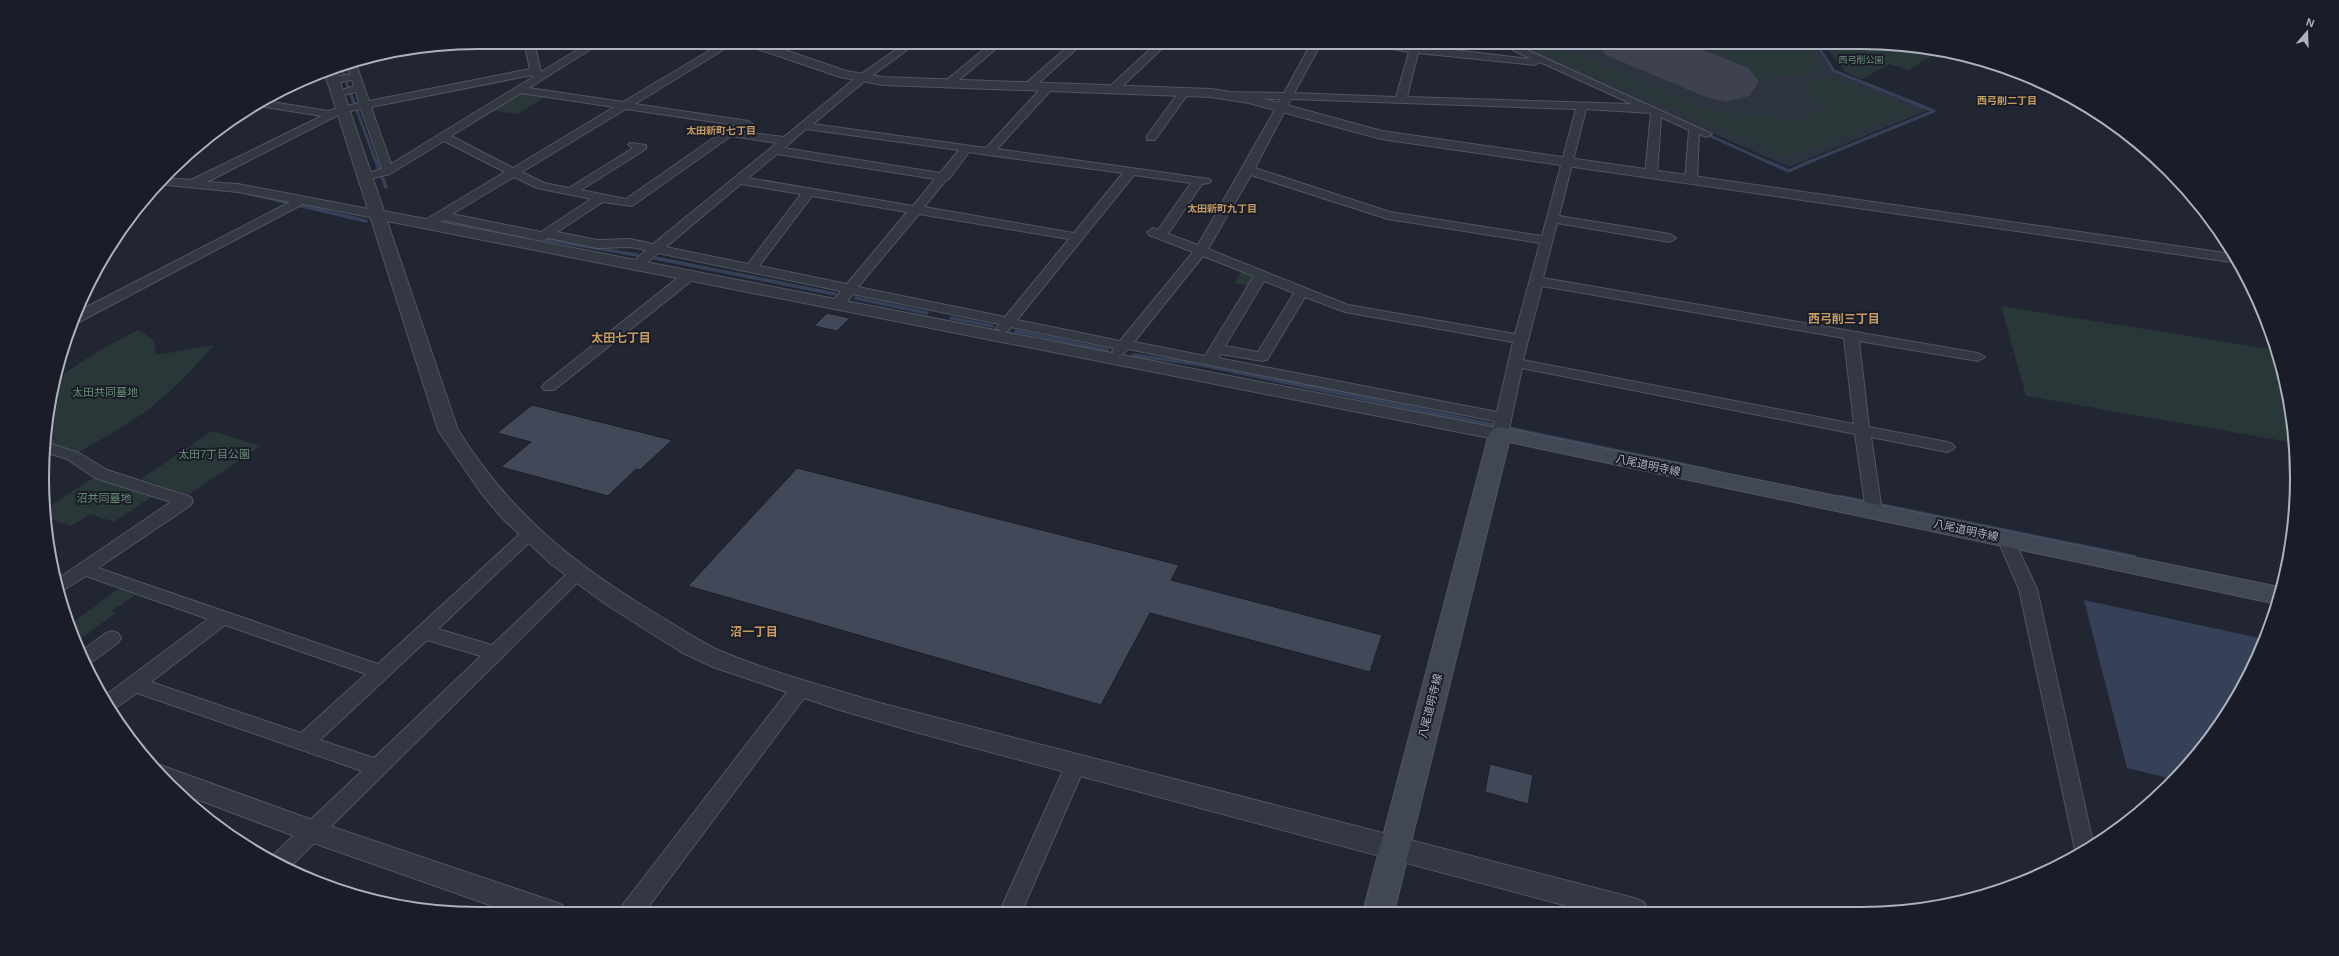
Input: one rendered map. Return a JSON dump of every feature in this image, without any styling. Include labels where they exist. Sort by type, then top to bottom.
[{"type":"main road","name":"八尾道明寺線","points":[[1379,907],[1392,850],[1502,426],[1873,505],[2005,538],[2273,595]]},
{"type":"street","points":[[531,49],[536,74]]},
{"type":"street","points":[[378,173],[518,90],[536,74],[584,49]]},
{"type":"street","points":[[435,220],[512,172],[719,49]]},
{"type":"street","points":[[771,49],[844,74],[883,81],[1185,91],[1222,94],[1401,99],[1652,110]]},
{"type":"street","points":[[637,264],[862,78],[903,49]]},
{"type":"street","points":[[948,84],[990,49]]},
{"type":"street","points":[[1029,86],[1071,49]]},
{"type":"street","points":[[1113,89],[1156,49]]},
{"type":"street","points":[[1120,350],[1200,251],[1248,170],[1280,107],[1313,49]]},
{"type":"street","points":[[1408,49],[1550,63]]},
{"type":"street","points":[[1518,49],[1707,134]]},
{"type":"street","points":[[1401,99],[1414,50]]},
{"type":"street","points":[[354,68],[374,134],[378,173],[379,214],[448,430],[465,458],[505,511],[529,535],[597,590],[698,650],[801,688],[868,710],[1076,764],[1392,850],[1618,907]]},
{"type":"street","points":[[193,184],[341,91],[359,86],[536,74]]},
{"type":"street","points":[[266,104],[328,114],[341,91],[359,86]]},
{"type":"street","points":[[341,91],[359,86]]},
{"type":"street","points":[[988,152],[1048,87]]},
{"type":"street","points":[[518,90],[801,129],[1202,180],[1157,233],[1345,308],[1521,339]]},
{"type":"street","points":[[341,91],[357,138],[378,173]]},
{"type":"street","points":[[1151,138],[1185,91]]},
{"type":"street","points":[[1222,94],[1280,107],[1381,135],[2230,259]]},
{"type":"street","points":[[1502,426],[1521,339],[1554,219],[1566,161],[1582,106]]},
{"type":"street","points":[[1651,174],[1652,110]]},
{"type":"street","points":[[1691,180],[1694,129]]},
{"type":"street","points":[[442,136],[541,186],[628,204],[729,132],[787,141]]},
{"type":"street","points":[[357,138],[374,134]]},
{"type":"street","points":[[570,192],[642,146],[634,145]]},
{"type":"street","points":[[838,303],[945,177],[966,149]]},
{"type":"street","points":[[776,150],[945,177]]},
{"type":"street","points":[[1248,170],[1388,215],[1548,241]]},
{"type":"street","points":[[997,336],[1131,171]]},
{"type":"street","points":[[740,180],[1077,237]]},
{"type":"street","points":[[168,182],[238,188],[294,204],[435,220],[541,238],[597,244],[630,243],[852,288],[1008,322],[1120,350],[1502,426]]},
{"type":"street","points":[[752,268],[809,191]]},
{"type":"street","points":[[541,238],[601,198]]},
{"type":"street","points":[[82,315],[294,204]]},
{"type":"street","points":[[1554,219],[1670,238]]},
{"type":"street","points":[[541,238],[637,264],[997,336],[1209,362],[1502,426]]},
{"type":"street","points":[[549,387],[690,274]]},
{"type":"street","points":[[1209,362],[1261,275]]},
{"type":"street","points":[[1537,282],[1978,357]]},
{"type":"street","points":[[1217,349],[1262,357],[1302,291]]},
{"type":"street","points":[[1851,335],[1862,431],[1873,505]]},
{"type":"street","points":[[1516,363],[1947,447]]},
{"type":"street","points":[[50,449],[73,456],[101,474],[125,483],[185,501],[63,584]]},
{"type":"street","points":[[305,742],[529,535]]},
{"type":"street","points":[[2005,538],[2028,589],[2083,845]]},
{"type":"street","points":[[84,569],[381,672]]},
{"type":"street","points":[[283,860],[314,832],[577,574]]},
{"type":"street","points":[[112,701],[222,618]]},
{"type":"street","points":[[424,632],[496,653]]},
{"type":"street","points":[[88,656],[112,638]]},
{"type":"street","points":[[134,684],[378,768]]},
{"type":"street","points":[[633,907],[801,688]]},
{"type":"street","points":[[1013,907],[1076,764]]},
{"type":"street","points":[[174,780],[314,832],[527,907]]},
{"type":"shaded area","points":[[1522,49],[1817,49],[1834,73],[1928,110],[1789,167]]},
{"type":"green space","points":[[1535,49],[1564,49],[1704,108],[1741,115],[1770,114],[1790,122],[1827,108],[1810,100],[1809,88],[1805,81],[1831,76],[1916,110],[1793,156],[1773,153]]},
{"type":"green space","points":[[1681,49],[1807,49],[1823,72],[1757,80]]},
{"type":"green space","name":"西弓削公園","points":[[1828,49],[1889,50],[1933,55],[1908,70],[1889,64],[1862,79],[1845,72]]},
{"type":"green space","points":[[522,92],[547,96],[517,114],[492,110]]},
{"type":"green space","points":[[1241,271],[1254,277],[1250,286],[1235,283]]},
{"type":"green space","points":[[2001,306],[2270,349],[2282,394],[2288,442],[2026,396]]},
{"type":"green space","name":"太田共同墓地","points":[[138,330],[154,341],[156,355],[214,345],[166,395],[144,412],[112,433],[75,454],[50,446],[57,394],[61,377],[79,363]]},
{"type":"green space","name":"太田7丁目公園","points":[[212,431],[261,446],[188,495],[141,479]]},
{"type":"green space","name":"沼共同墓地","points":[[98,475],[156,494],[114,522],[90,514],[71,526],[51,519],[50,506]]},
{"type":"green space","points":[[118,589],[135,595],[112,611],[116,613],[81,639],[74,621]]},
{"type":"water","points":[[2084,600],[2259,638],[2246,668],[2218,716],[2184,761],[2167,778],[2127,768]]},
{"type":"building","points":[[827,313],[850,318],[837,331],[814,326]]},
{"type":"building","points":[[532,405],[672,440],[640,470],[636,469],[608,496],[501,467],[531,442],[497,433]]},
{"type":"building","points":[[797,468],[1179,565],[1171,580],[1382,635],[1370,672],[1150,613],[1101,705],[688,586]]},
{"type":"building","points":[[1490,764],[1533,775],[1528,804],[1485,792]]},
{"type":"waterway","points":[[1809,162],[1934,111],[1834,71],[1820,49]]},
{"type":"waterway","points":[[342,71],[376,162]]},
{"type":"waterway","points":[[1704,133],[1768,162]]},
{"type":"waterway","points":[[376,161],[386,187]]},
{"type":"waterway","points":[[1766,161],[1789,171],[1811,161]]},
{"type":"waterway","points":[[247,193],[366,221]]},
{"type":"waterway","points":[[548,240],[637,255]]},
{"type":"waterway","points":[[655,258],[835,294]]},
{"type":"waterway","points":[[856,298],[927,313]]},
{"type":"waterway","points":[[951,318],[992,326]]},
{"type":"waterway","points":[[1016,331],[1107,350]]},
{"type":"waterway","points":[[1133,355],[1209,366]]},
{"type":"waterway","points":[[1205,365],[1209,366]]},
{"type":"waterway","points":[[1209,366],[1707,470]]},
{"type":"waterway","points":[[1840,497],[2134,557]]},
{"type":"runway","points":[[1645,49],[1726,82]]},
{"type":"district","name":"西弓削二丁目","points":[[2007,100]]},
{"type":"district","name":"太田新町七丁目","points":[[721,130]]},
{"type":"district","name":"太田新町九丁目","points":[[1222,208]]},
{"type":"district","name":"西弓削三丁目","points":[[1844,319]]},
{"type":"district","name":"太田七丁目","points":[[621,338]]},
{"type":"district","name":"沼一丁目","points":[[754,632]]}]
